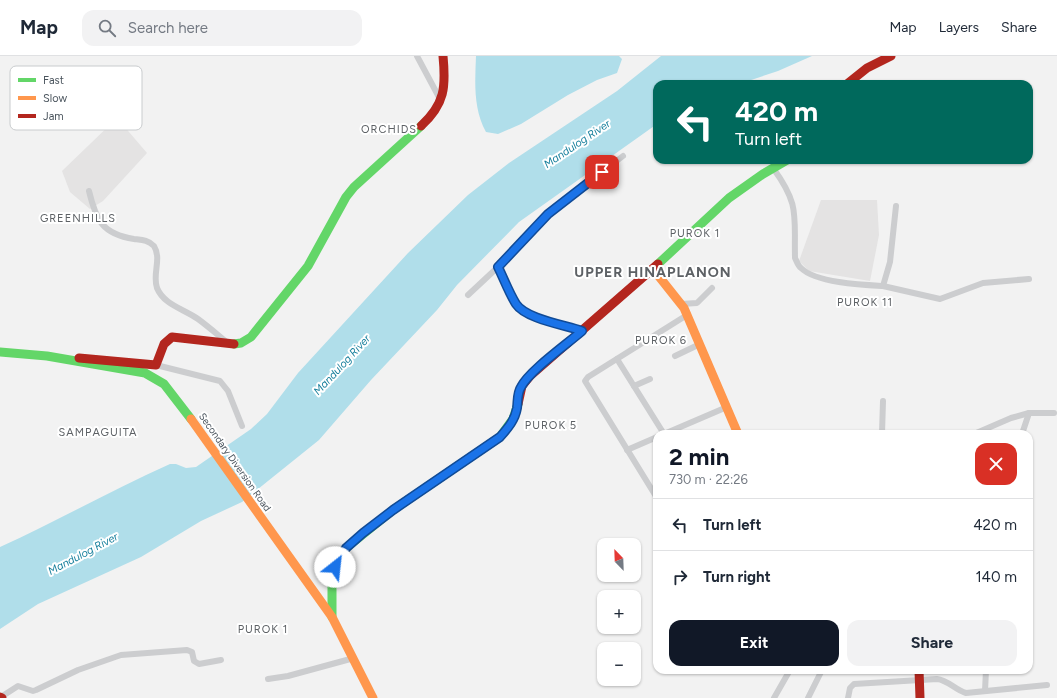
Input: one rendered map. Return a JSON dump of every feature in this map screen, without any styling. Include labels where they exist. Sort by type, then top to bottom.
[{"type":"street","points":[[417,56],[441,102]]},
{"type":"street","points":[[156,365],[164,344],[172,337],[176,336],[230,345],[247,340],[258,330],[308,266],[346,197],[354,187],[432,116],[444,95],[443,56]]},
{"type":"street","points":[[852,80],[867,68],[891,56]]},
{"type":"street","points":[[468,295],[498,267],[548,214],[623,156]]},
{"type":"street","points":[[332,618],[332,579],[338,560],[346,548],[393,510],[500,437],[511,424],[515,416],[518,392],[531,375],[684,242],[729,198],[780,164]]},
{"type":"street","points":[[773,168],[790,193],[794,207],[796,222],[795,258],[799,267],[820,277],[836,282],[883,286],[940,299],[983,283],[1029,279]]},
{"type":"street","points":[[89,191],[95,214],[108,231],[117,236],[145,240],[154,246],[157,261],[155,281],[162,296],[170,304],[198,319],[230,345]]},
{"type":"street","points":[[883,286],[890,262],[896,206]]},
{"type":"street","points":[[498,267],[516,304],[522,310],[532,315],[582,331]]},
{"type":"street","points":[[653,269],[681,304],[687,315],[736,430]]},
{"type":"street","points":[[681,304],[697,303],[712,288]]},
{"type":"street","points":[[653,492],[585,381],[588,377],[687,315]]},
{"type":"street","points":[[675,356],[700,344]]},
{"type":"street","name":"Secondary Diversion Road","points":[[0,352],[69,360],[151,375],[164,384],[175,397],[332,618],[354,658],[373,698]]},
{"type":"street","points":[[69,360],[92,358],[156,365],[217,380],[226,387],[242,426]]},
{"type":"street","points":[[617,359],[662,430]]},
{"type":"street","points":[[634,386],[650,379]]},
{"type":"street","points":[[882,430],[883,401]]},
{"type":"street","points":[[673,430],[727,407]]},
{"type":"street","points":[[983,430],[1011,418],[1029,413],[1054,413]]},
{"type":"street","points":[[1023,430],[1029,413]]},
{"type":"street","points":[[627,450],[653,439]]},
{"type":"street","points":[[1,698],[18,686],[33,691],[98,662],[131,653],[187,650],[192,652],[196,663],[221,660]]},
{"type":"street","points":[[268,679],[288,676],[354,658]]},
{"type":"street","points":[[774,698],[788,674]]},
{"type":"street","points":[[808,698],[820,674]]},
{"type":"street","points":[[919,674],[920,698]]},
{"type":"street","points":[[985,691],[986,674]]},
{"type":"street","points":[[848,698],[850,688],[854,684],[942,680],[957,690],[966,693],[1047,685]]},
{"type":"shaded area","points":[[105,130],[127,130],[147,153],[103,201],[90,209],[70,192],[62,171]]},
{"type":"shaded area","points":[[821,200],[877,200],[879,235],[870,281],[809,271],[799,261]]},
{"type":"water","points":[[476,56],[619,56],[622,59],[617,73],[597,80],[568,95],[521,124],[498,134],[486,132],[479,114],[476,95]]},
{"type":"water","name":"Mandulog River","points":[[661,56],[812,56],[778,71],[751,80],[653,80],[653,127],[519,222],[457,285],[437,310],[371,380],[319,440],[242,502],[201,521],[141,557],[38,604],[0,629],[0,547],[170,464],[176,464],[186,468],[196,467],[251,429],[267,414],[298,373],[408,253],[468,195],[509,163],[617,91]]},
{"type":"traffic: fast","points":[[234,344],[241,343],[251,337],[308,266],[346,197],[354,187],[421,126]]},
{"type":"traffic: fast","points":[[658,264],[729,198],[780,164]]},
{"type":"traffic: fast","points":[[0,352],[47,356],[145,373],[164,384],[191,419]]},
{"type":"traffic: fast","points":[[332,617],[332,579],[337,560],[346,548],[393,510],[500,437],[513,419],[518,404]]},
{"type":"traffic: slow","points":[[653,269],[684,308],[736,430]]},
{"type":"traffic: slow","points":[[191,419],[332,617],[373,698]]},
{"type":"traffic: jam","points":[[421,126],[435,110],[442,94],[444,86],[443,56]]},
{"type":"traffic: jam","points":[[852,80],[867,68],[891,56]]},
{"type":"traffic: jam","points":[[518,404],[522,386],[531,375],[658,264]]},
{"type":"traffic: jam","points":[[79,358],[156,365],[164,344],[172,337],[234,344]]},
{"type":"traffic: jam","points":[[919,674],[920,698]]},
{"type":"district","name":"ORCHIDS","points":[[389,129]]},
{"type":"district","name":"GREENHILLS","points":[[78,218]]},
{"type":"district","name":"PUROK 1","points":[[695,233]]},
{"type":"district","name":"UPPER HINAPLANON","points":[[653,272]]},
{"type":"district","name":"PUROK 11","points":[[865,302]]},
{"type":"district","name":"PUROK 6","points":[[661,340]]},
{"type":"district","name":"PUROK 5","points":[[551,425]]},
{"type":"district","name":"SAMPAGUITA","points":[[98,432]]},
{"type":"district","name":"PUROK 1","points":[[263,629]]},
{"type":"route","points":[[335,567],[341,554],[363,533],[393,510],[500,437],[511,424],[515,416],[518,392],[522,385],[531,375],[582,331],[526,313],[522,310],[516,304],[498,267],[548,214],[602,172]]}]
